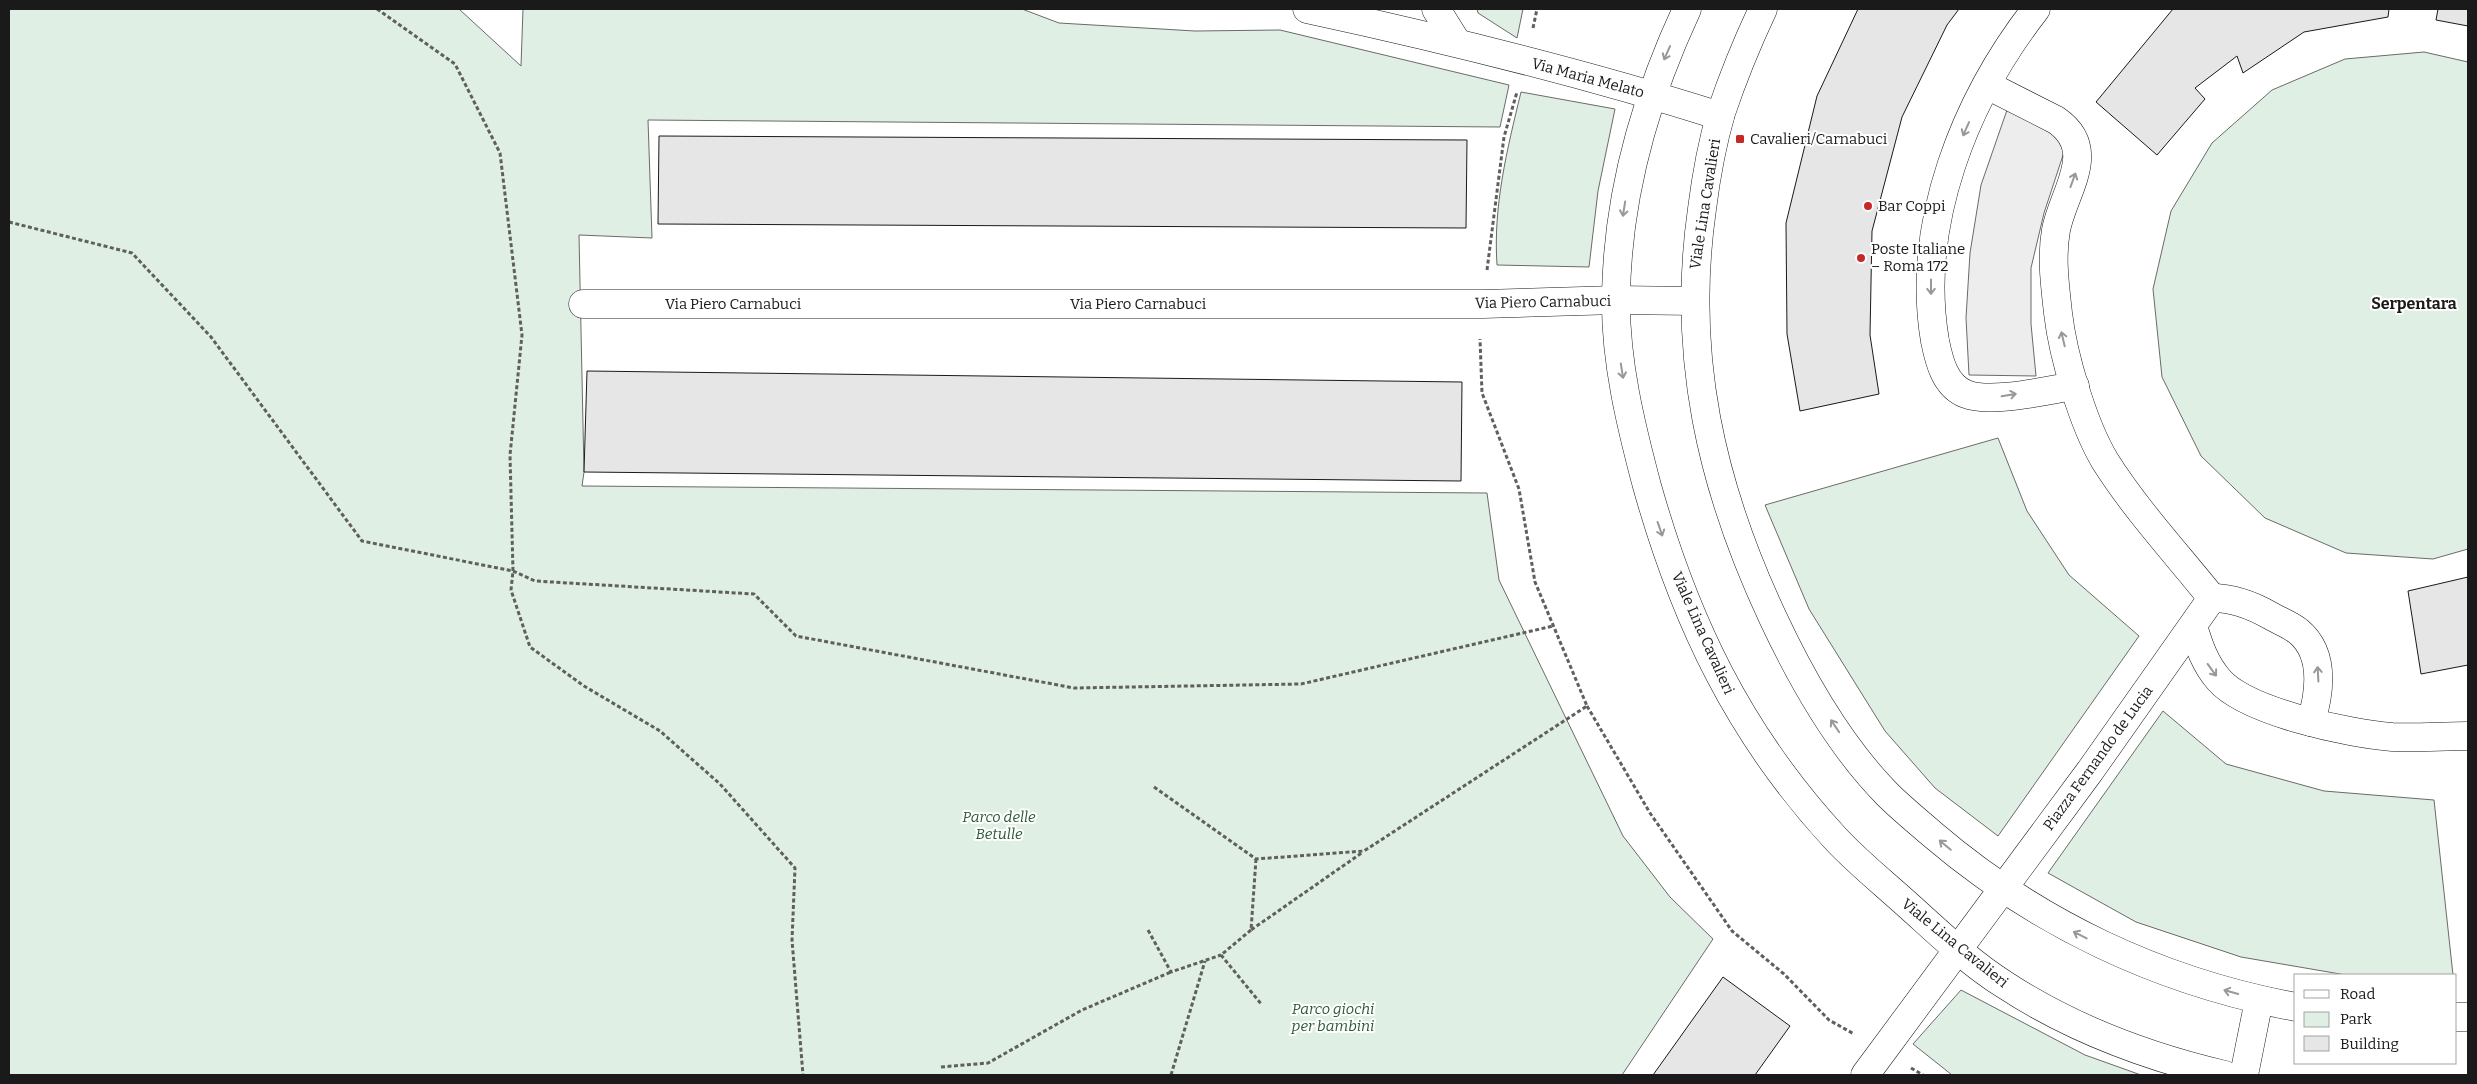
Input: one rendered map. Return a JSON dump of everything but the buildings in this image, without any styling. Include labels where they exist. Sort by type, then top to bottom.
[{"type":"street","name":"Via Maria Melato","points":[[1307,9],[1456,42],[1651,94],[1720,116]]},
{"type":"street","points":[[1436,9],[1456,42]]},
{"type":"street","name":"Viale Lina Cavalieri","points":[[1687,9],[1651,94],[1628,186],[1618,263],[1616,300],[1621,362],[1636,445],[1658,525],[1686,601],[1718,674],[1752,734],[1794,791],[1836,839],[1876,879],[1958,950],[2004,985],[2061,1017],[2150,1054],[2225,1075]]},
{"type":"street","name":"Viale Lina Cavalieri","points":[[1763,9],[1734,74],[1720,116],[1704,193],[1696,248],[1694,301],[1704,410],[1711,447],[1739,539],[1758,586],[1806,682],[1858,760],[1887,794],[1961,858],[2002,889],[2042,915],[2114,951],[2200,982],[2259,1000],[2294,1007]]},
{"type":"street","points":[[2036,9],[2005,53],[1987,85],[1959,146],[1939,213],[1931,284],[1933,323],[1937,352],[1948,380],[1966,394],[1997,397],[2075,386]]},
{"type":"street","points":[[1987,85],[2056,120],[2066,127],[2074,137],[2078,163],[2075,178],[2056,229],[2054,276],[2058,319],[2075,386],[2104,459],[2135,504],[2212,598],[2227,598],[2252,606],[2298,632],[2312,646],[2317,662],[2318,684],[2311,722]]},
{"type":"street","name":"Via Piero Carnabuci","points":[[583,304],[1483,304],[1616,300],[1694,301]]},
{"type":"street","name":"Piazza Fernando de Lucia","points":[[1865,1075],[2090,770],[2212,598]]},
{"type":"street","points":[[2193,626],[2204,659],[2221,682],[2252,701],[2311,722],[2389,737],[2468,736]]},
{"type":"street","points":[[2244,1075],[2259,1000]]},
{"type":"path","points":[[377,9],[455,64],[500,153],[522,335],[510,455],[513,570],[511,590],[530,647],[584,686],[660,731],[720,784],[795,868],[792,940],[803,1075]]},
{"type":"path","points":[[9,222],[132,253],[211,337],[362,541],[513,570],[535,581],[754,594],[796,636],[1074,688],[1301,684],[1553,626]]},
{"type":"path","points":[[1519,489],[1535,582],[1586,706],[1650,812],[1732,932],[1784,974],[1829,1020],[1923,1075]]},
{"type":"path","points":[[941,1067],[988,1063],[1082,1010],[1171,972],[1221,955],[1251,930],[1364,851],[1586,706]]},
{"type":"path","points":[[1154,787],[1256,859],[1364,851]]},
{"type":"path","points":[[1251,930],[1256,859]]},
{"type":"path","points":[[1148,930],[1171,972]]},
{"type":"path","points":[[1221,955],[1262,1005]]},
{"type":"path","points":[[1171,1075],[1205,961]]},
{"type":"green space","points":[[9,9],[459,9],[521,66],[523,9],[1022,9],[1059,23],[1195,31],[1280,30],[1509,85],[1500,127],[648,120],[652,238],[579,235],[584,472],[582,486],[1487,493],[1499,580],[1623,836],[1670,897],[1713,939],[1622,1075],[9,1075]]},
{"type":"green space","points":[[1477,9],[1523,9],[1517,38],[1478,13]]},
{"type":"green space","points":[[2424,52],[2468,62],[2468,549],[2433,559],[2346,553],[2265,518],[2201,456],[2162,377],[2153,289],[2171,211],[2212,143],[2272,90],[2345,59]]},
{"type":"green space","points":[[1521,92],[1615,109],[1598,191],[1589,267],[1497,265],[1497,221],[1502,178]]},
{"type":"green space","points":[[1998,438],[2027,511],[2069,575],[2139,636],[1998,836],[1935,788],[1885,731],[1809,609],[1765,505]]},
{"type":"green space","points":[[2163,711],[2226,764],[2324,791],[2434,800],[2453,974],[2340,974],[2241,957],[2136,922],[2048,873]]},
{"type":"green space","points":[[1961,990],[2085,1055],[2141,1075],[1952,1075],[1913,1044]]},
{"type":"shaded area","points":[[2007,110],[2069,137],[2044,213],[2031,268],[2031,324],[2036,376],[1969,375],[1966,318],[1970,253],[1981,185]]},
{"type":"place","name":"Cavalieri/Carnabuci","points":[[1740,139]]},
{"type":"place","name":"Bar Coppi","points":[[1868,206]]},
{"type":"place","name":"Poste Italiane – Roma 172","points":[[1861,258]]},
{"type":"district","name":"Serpentara","points":[[2414,303]]},
{"type":"park label","name":"Parco delle Betulle","points":[[999,826]]},
{"type":"park label","name":"Parco giochi per bambini","points":[[1333,1018]]}]
